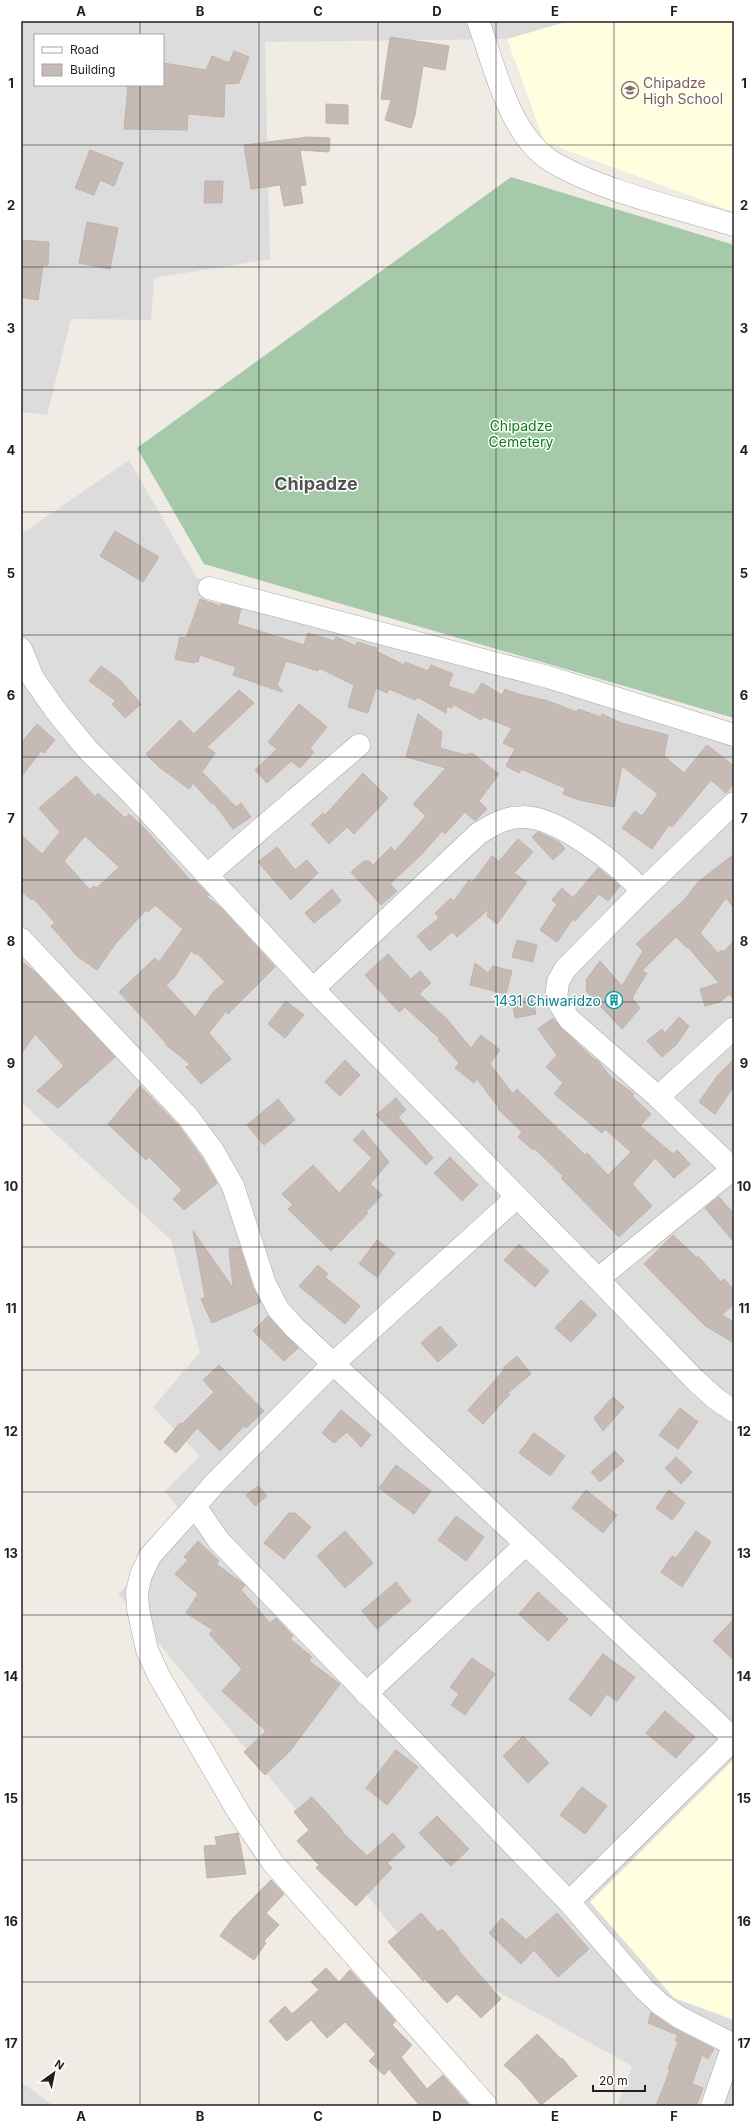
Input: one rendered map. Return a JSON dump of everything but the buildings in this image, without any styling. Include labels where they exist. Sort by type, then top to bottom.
[{"type":"street","points":[[478,21],[514,116],[528,139],[550,161],[577,175],[623,192],[734,225]]},
{"type":"street","points":[[209,588],[548,677],[734,735]]},
{"type":"street","points":[[21,649],[27,684],[56,712],[87,749],[313,989],[516,1197],[598,1279],[695,1380],[716,1399],[734,1411]]},
{"type":"street","points":[[207,875],[359,744]]},
{"type":"street","points":[[598,1279],[734,1170],[658,1097],[569,1019],[556,998],[558,982],[565,969],[642,891],[734,803]]},
{"type":"street","points":[[313,989],[479,833],[502,820],[523,817],[529,818],[546,823],[581,840],[606,856],[642,891]]},
{"type":"street","points":[[21,939],[188,1117],[209,1145],[233,1186],[265,1284],[278,1309],[293,1326],[334,1363],[525,1545],[734,1739],[569,1902]]},
{"type":"street","points":[[658,1097],[734,1028]]},
{"type":"street","points":[[487,2106],[273,1863],[239,1813],[153,1664],[147,1650],[138,1609],[137,1592],[141,1575],[150,1556],[214,1484],[334,1363],[516,1197]]},
{"type":"street","points":[[195,1506],[219,1541],[569,1902],[644,1989],[660,2004],[679,2017],[734,2045],[712,2106]]},
{"type":"street","points":[[366,1694],[525,1545]]},
{"type":"shaded area","points":[[21,21],[734,21],[734,212],[544,142],[507,39],[265,42],[270,259],[154,278],[151,320],[71,319],[47,415],[21,412]]},
{"type":"shaded area","name":"Chipadze High School","points":[[569,21],[734,21],[734,212],[544,142],[507,39]]},
{"type":"shaded area","points":[[129,460],[197,578],[734,729],[734,2106],[617,2106],[632,2066],[402,1938],[118,1594],[190,1523],[165,1491],[200,1456],[153,1407],[200,1352],[171,1240],[21,1102],[21,525],[24,532]]},
{"type":"shaded area","points":[[734,1759],[734,2020],[674,1998],[590,1902]]},
{"type":"shaded area","points":[[21,2082],[54,2106],[21,2106]]},
{"type":"green space","name":"Chipadze Cemetery","points":[[511,177],[734,245],[734,718],[204,564],[137,448]]},
{"type":"place","name":"Chipadze High School","points":[[630,90]]},
{"type":"place","name":"1431 Chiwaridzo","points":[[614,1000]]},
{"type":"district","name":"Chipadze","points":[[316,483]]}]
